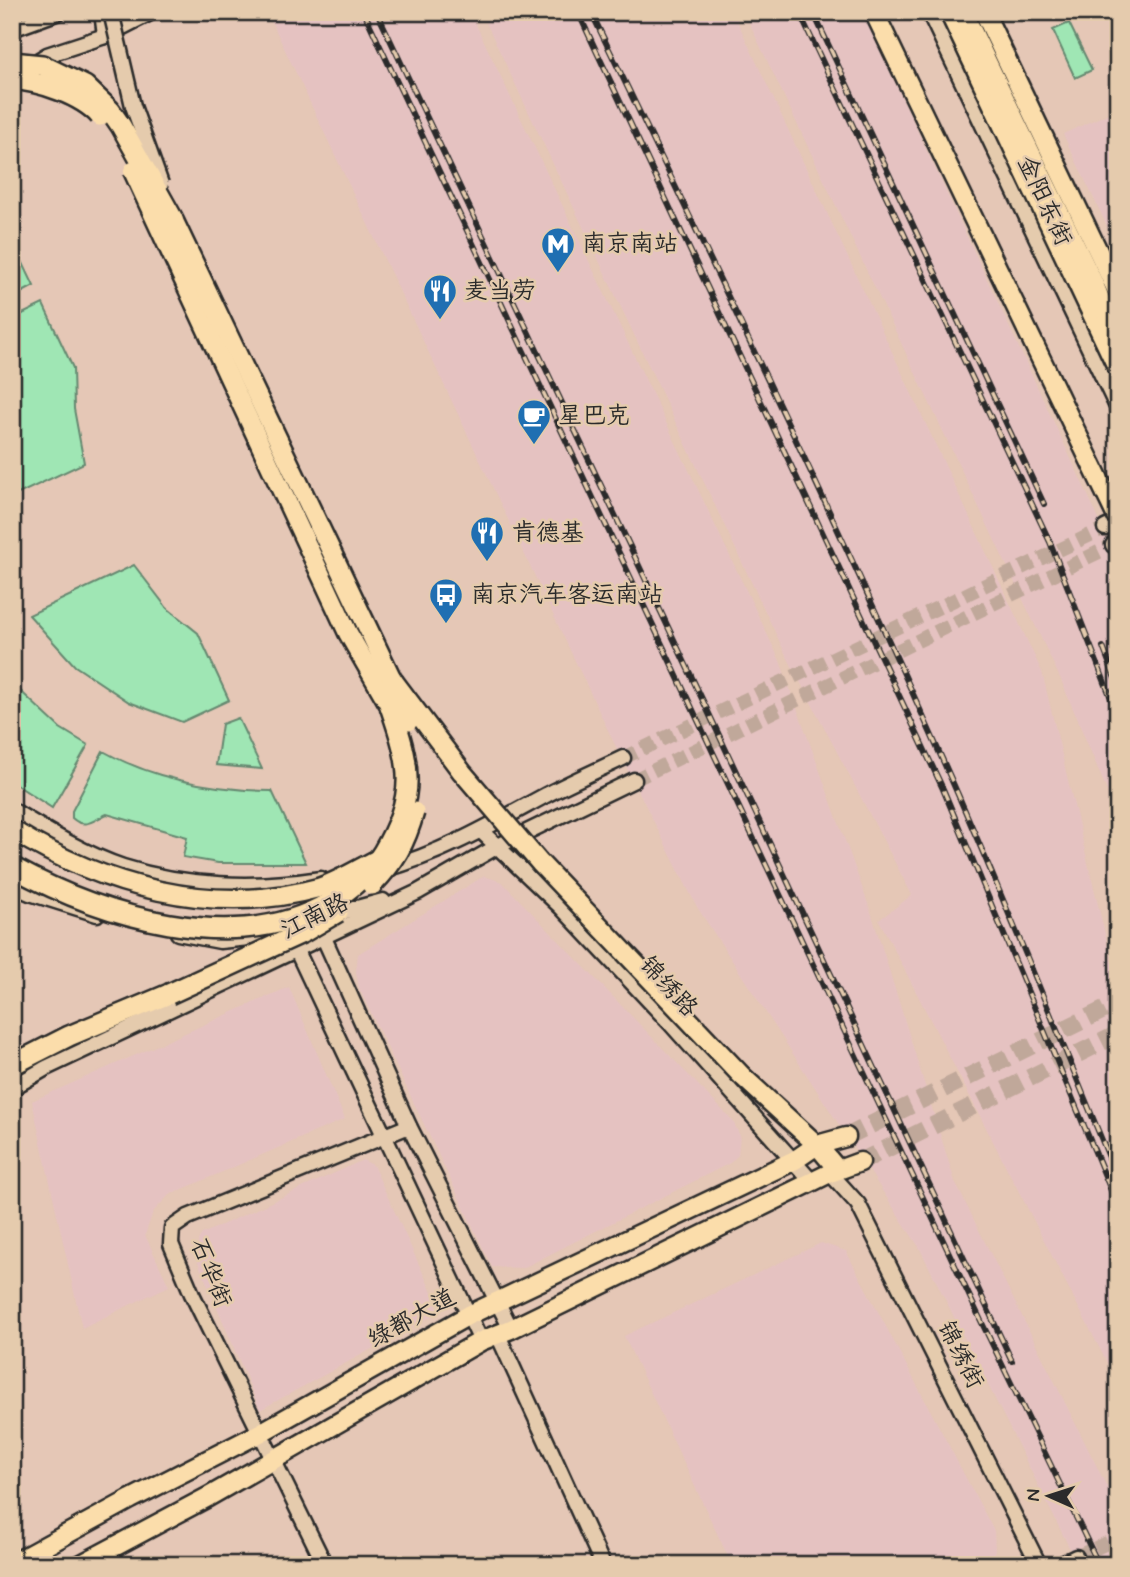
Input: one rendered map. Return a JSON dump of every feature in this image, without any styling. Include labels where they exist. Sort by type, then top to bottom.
[{"type":"highway","points":[[12,62],[42,65],[85,86],[116,118],[173,219]]},
{"type":"highway","points":[[12,79],[76,93],[116,118],[132,170]]},
{"type":"highway","points":[[46,85],[81,101],[97,112],[108,124],[132,170]]},
{"type":"highway","points":[[12,1065],[69,1036],[304,932],[343,909],[392,865],[404,845],[414,814],[418,759],[392,679]]},
{"type":"highway","points":[[390,706],[412,736]]},
{"type":"highway","points":[[384,851],[403,812],[408,792],[404,744],[390,706]]},
{"type":"highway","points":[[12,867],[62,892],[120,913],[212,929],[254,927],[295,920],[315,911],[360,881],[384,851],[417,798]]},
{"type":"main road","points":[[874,12],[1113,523]]},
{"type":"main road","points":[[949,12],[1118,369]]},
{"type":"main road","points":[[963,12],[1093,282],[1118,342]]},
{"type":"main road","points":[[984,12],[1118,293]]},
{"type":"main road","points":[[132,170],[348,633],[390,706]]},
{"type":"main road","points":[[173,219],[392,679],[462,772],[540,863],[742,1076],[817,1145],[834,1172]]},
{"type":"main road","points":[[12,830],[67,860],[117,881],[203,899],[259,897],[321,887],[384,851]]},
{"type":"main road","name":"绿都大道","points":[[12,1564],[260,1433],[495,1301],[794,1160],[817,1145],[846,1137]]},
{"type":"main road","points":[[80,1565],[208,1497],[273,1458],[496,1335],[860,1161]]},
{"type":"street","points":[[12,29],[59,12]]},
{"type":"street","points":[[102,12],[105,36]]},
{"type":"street","points":[[111,12],[133,106],[173,219]]},
{"type":"street","points":[[12,62],[47,55],[105,36],[152,12]]},
{"type":"street","name":"金阳东街","points":[[929,12],[1118,409]]},
{"type":"street","points":[[12,79],[47,55]]},
{"type":"street","name":"江南路","points":[[12,810],[66,842],[122,867],[214,883],[289,884],[380,871],[414,861],[481,831],[550,793],[624,758]]},
{"type":"street","name":"江南路","points":[[12,1088],[46,1068],[418,892],[498,846],[634,780]]},
{"type":"street","name":"锦绣路","points":[[481,831],[561,907],[670,1023],[813,1183]]},
{"type":"street","points":[[12,885],[135,925],[220,941],[268,936],[306,922],[418,892]]},
{"type":"street","points":[[324,937],[409,1126],[495,1301],[496,1335],[603,1565]]},
{"type":"street","points":[[297,951],[383,1138],[469,1315],[496,1335]]},
{"type":"street","name":"石华街","points":[[325,1565],[192,1294],[171,1244],[172,1228],[188,1217],[409,1126]]},
{"type":"street","name":"锦绣街","points":[[834,1172],[858,1204],[1039,1565]]},
{"type":"street","points":[[1060,1565],[1076,1558]]},
{"type":"shaded area","points":[[267,12],[470,12],[780,661],[871,912],[955,1182],[1118,1509],[1118,1565],[1078,1565],[919,1247],[697,907],[616,747]]},
{"type":"shaded area","points":[[481,12],[733,12],[1042,672],[1118,988],[1118,1384],[879,920],[912,895],[784,651]]},
{"type":"shaded area","points":[[744,12],[862,12],[1094,508],[1118,566],[1118,817],[1061,680]]},
{"type":"shaded area","points":[[1118,109],[1118,249],[1063,134]]},
{"type":"shaded area","points":[[484,876],[502,882],[733,1121],[740,1136],[738,1155],[730,1163],[523,1268],[492,1267],[359,988],[356,972],[358,954]]},
{"type":"shaded area","points":[[289,987],[345,1119],[169,1195],[153,1212],[145,1235],[169,1286],[82,1328],[32,1101]]},
{"type":"shaded area","points":[[363,1160],[373,1165],[435,1299],[437,1309],[434,1315],[260,1410],[198,1262],[198,1240],[202,1234]]},
{"type":"shaded area","points":[[821,1243],[846,1251],[994,1531],[995,1550],[992,1561],[984,1565],[732,1565],[624,1336]]},
{"type":"green space","points":[[1069,23],[1092,70],[1075,78],[1053,30]]},
{"type":"green space","points":[[12,240],[34,286],[17,295],[12,292]]},
{"type":"green space","points":[[43,304],[73,368],[74,409],[84,463],[12,497],[12,319]]},
{"type":"green space","points":[[134,565],[167,608],[198,633],[229,700],[182,722],[129,702],[75,666],[29,615]]},
{"type":"green space","points":[[12,683],[60,728],[88,745],[52,808],[12,782]]},
{"type":"green space","points":[[238,718],[262,769],[216,765],[222,724]]},
{"type":"green space","points":[[103,751],[143,769],[185,782],[272,791],[306,863],[218,863],[183,857],[187,837],[107,814],[90,823],[77,822],[72,818],[72,811]]},
{"type":"tunnel","points":[[623,758],[1105,528]]},
{"type":"tunnel","points":[[634,780],[1113,545]]},
{"type":"tunnel","points":[[846,1137],[1118,1003]]},
{"type":"tunnel","points":[[860,1162],[1118,1034]]},
{"type":"tunnel","points":[[1076,1557],[1118,1538]]},
{"type":"railway","points":[[364,12],[983,1325],[1099,1565]]},
{"type":"railway","points":[[377,12],[1012,1361]]},
{"type":"railway","points":[[578,12],[943,789],[1118,1207]]},
{"type":"railway","points":[[591,12],[775,395],[909,684],[995,880],[1118,1179]]},
{"type":"railway","points":[[799,12],[1050,542],[1118,716]]},
{"type":"railway","points":[[813,12],[1044,504]]},
{"type":"railway","points":[[1103,647],[1118,686]]},
{"type":"place","name":"南京南站","points":[[558,274]]},
{"type":"place","name":"麦当劳","points":[[440,321]]},
{"type":"place","name":"星巴克","points":[[534,446]]},
{"type":"place","name":"肯德基","points":[[487,563]]},
{"type":"place","name":"南京汽车客运南站","points":[[446,625]]}]
